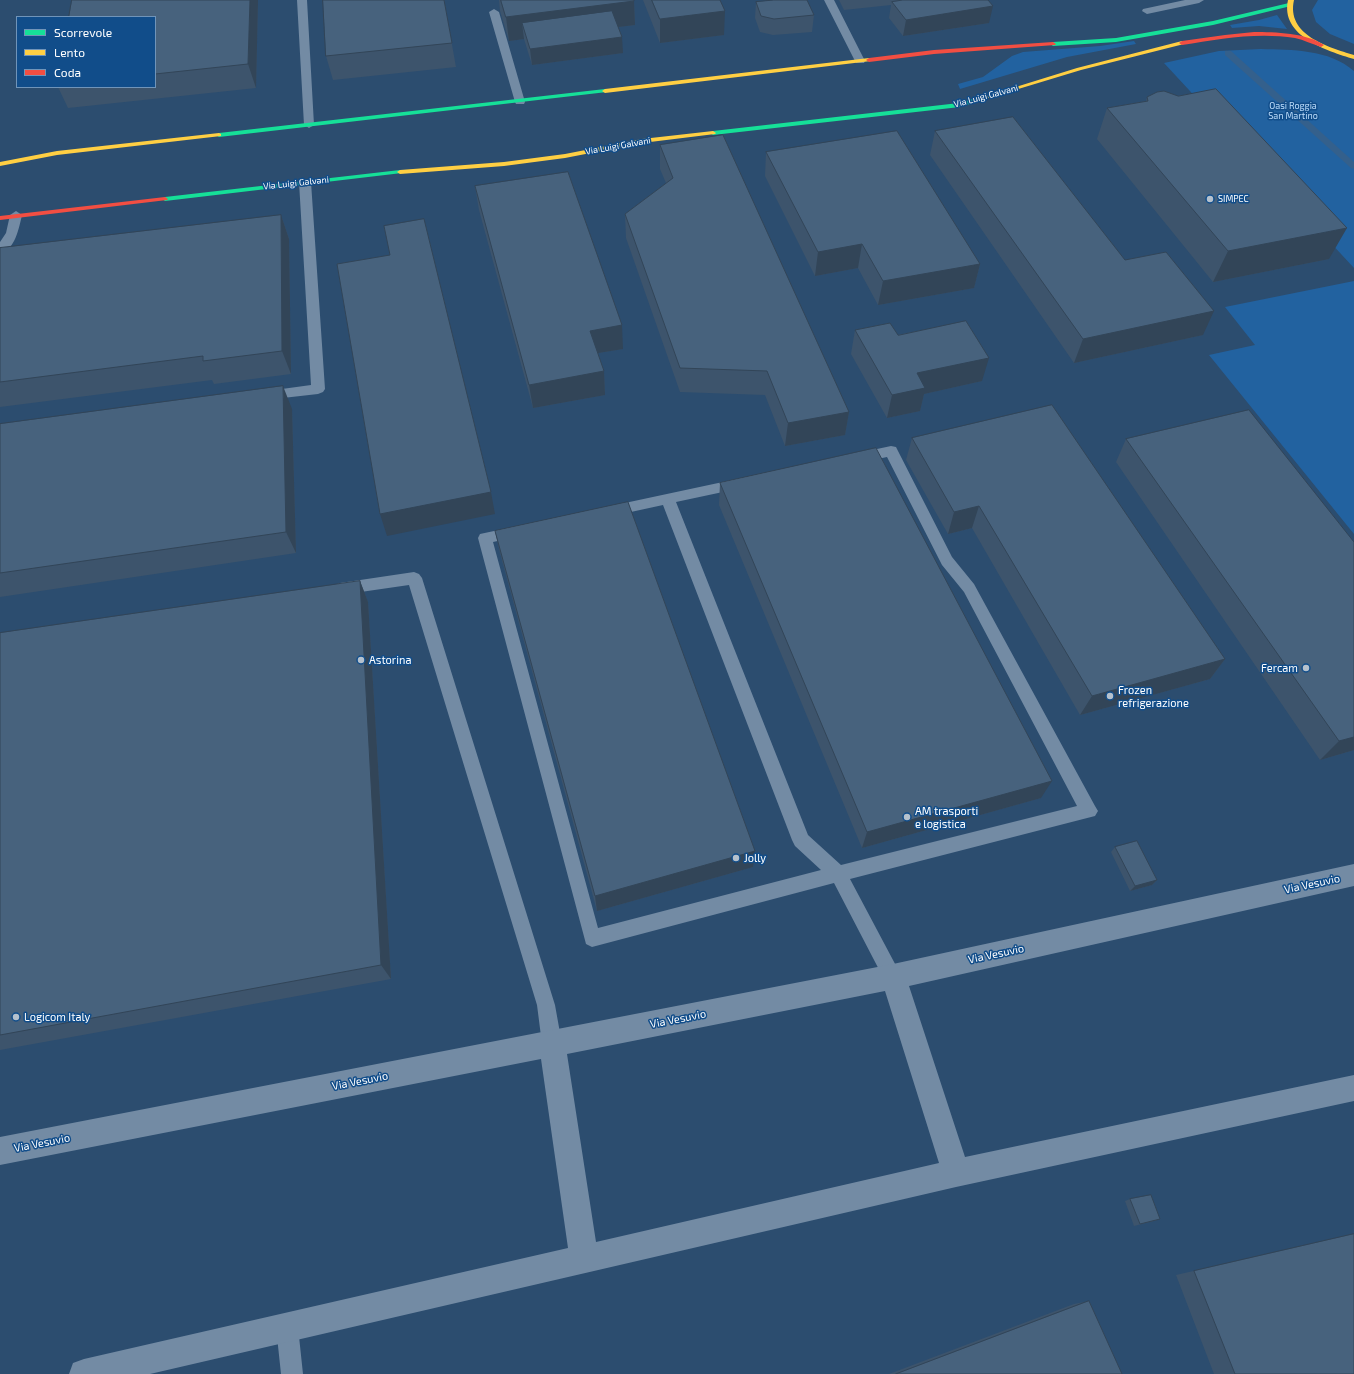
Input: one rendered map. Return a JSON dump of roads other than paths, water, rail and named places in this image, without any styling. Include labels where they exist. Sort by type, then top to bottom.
[{"type":"main road","points":[[0,164],[36,156],[520,102],[934,52],[1116,40],[1213,23],[1290,3],[1289,12],[1295,26],[1302,32],[1321,45],[1354,57]]},
{"type":"main road","name":"Via Luigi Galvani","points":[[0,218],[305,182],[442,168],[504,164],[565,156],[642,141],[960,104],[1178,44],[1229,36],[1260,34],[1297,37],[1321,45]]},
{"type":"main road","points":[[0,156],[36,156]]},
{"type":"street","name":"Via Vesuvio","points":[[0,1151],[893,977],[1354,875]]},
{"type":"street","points":[[893,977],[956,1173]]},
{"type":"street","points":[[552,1044],[584,1259]]},
{"type":"street","points":[[84,1374],[956,1173],[1354,1088]]},
{"type":"lane","points":[[302,0],[309,125]]},
{"type":"lane","points":[[829,0],[860,61]]},
{"type":"lane","points":[[1147,11],[1199,0]]},
{"type":"lane","points":[[494,12],[520,102]]},
{"type":"lane","points":[[256,396],[318,388],[305,182]]},
{"type":"lane","points":[[0,250],[12,234],[16,216]]},
{"type":"lane","points":[[891,451],[947,561],[969,588],[1090,811],[838,874],[592,938],[485,538],[891,451]]},
{"type":"lane","points":[[668,499],[801,840],[838,874],[893,977]]},
{"type":"lane","points":[[328,591],[414,578],[546,1005],[552,1044]]},
{"type":"lane","points":[[287,1327],[292,1374]]},
{"type":"waterway","points":[[1228,53],[1354,166]]},
{"type":"place","name":"SIMPEC","points":[[1210,199]]},
{"type":"place","name":"Astorina","points":[[361,660]]},
{"type":"place","name":"Fercam","points":[[1306,668]]},
{"type":"place","name":"Frozen refrigerazione","points":[[1110,696]]},
{"type":"place","name":"AM trasporti e logistica","points":[[907,817]]},
{"type":"place","name":"Jolly","points":[[736,858]]},
{"type":"place","name":"Logicom Italy","points":[[16,1017]]},
{"type":"park label","name":"Oasi Roggia San Martino","points":[[1293,112]]}]
